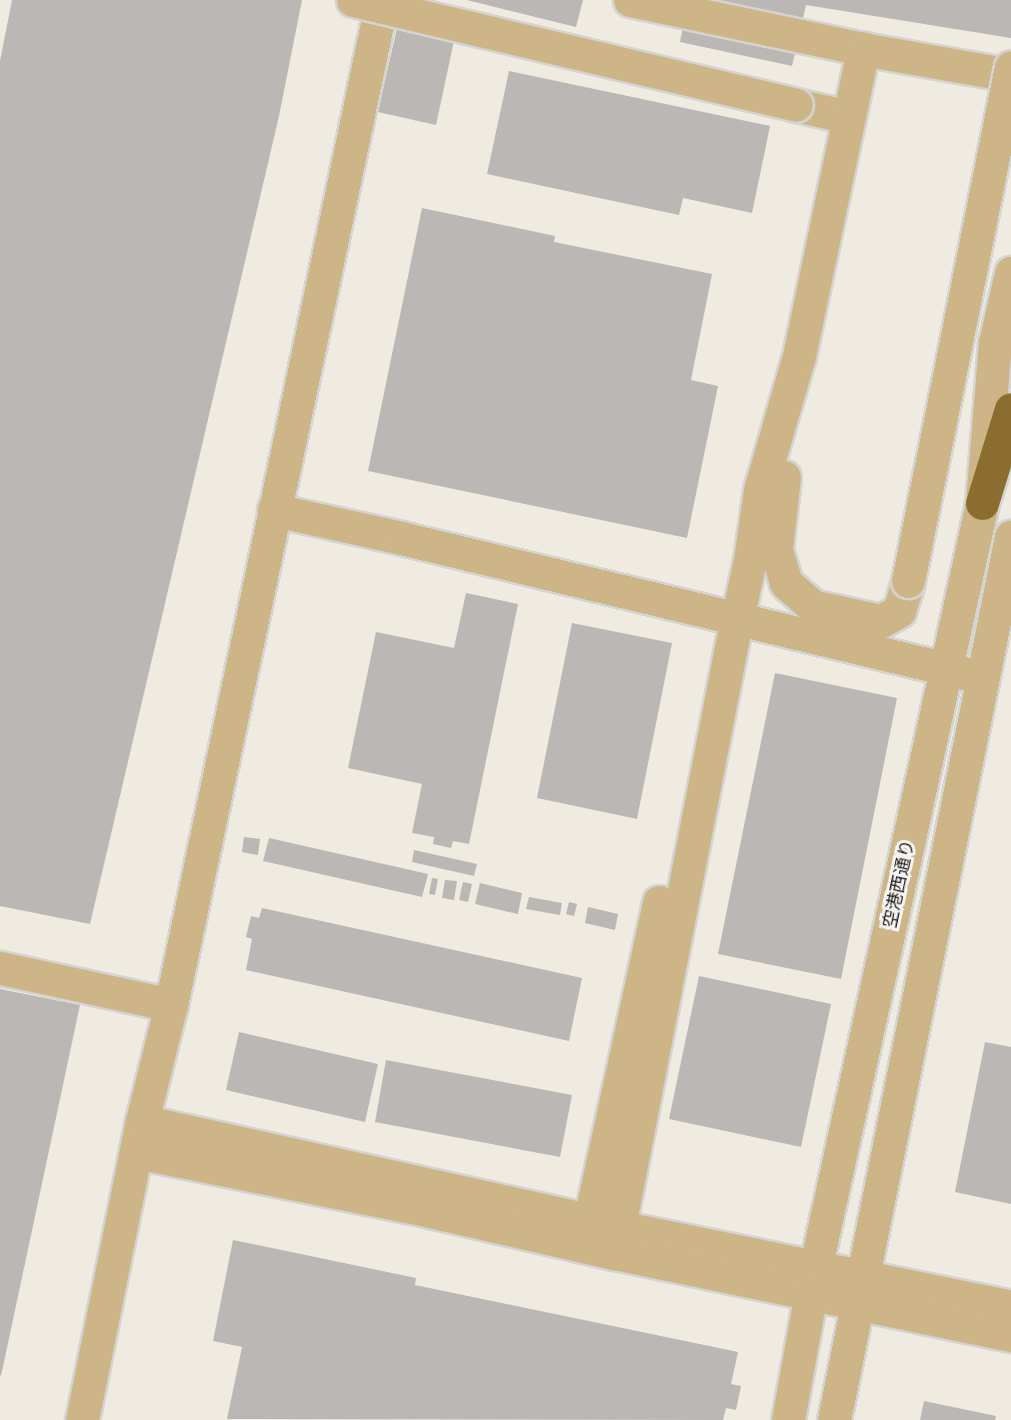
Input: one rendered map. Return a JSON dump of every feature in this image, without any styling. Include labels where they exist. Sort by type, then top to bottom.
[{"type":"highway","points":[[982,503],[1011,409]]},
{"type":"street","points":[[353,0],[849,117]]},
{"type":"street","points":[[82,1420],[139,1137],[171,1005],[382,0]]},
{"type":"street","points":[[630,0],[863,49],[1011,75]]},
{"type":"street","points":[[601,1237],[724,616],[750,560],[760,490],[799,356],[863,49]]},
{"type":"street","points":[[799,356],[776,550],[786,583],[812,606],[881,621],[899,611],[908,581],[1011,67]]},
{"type":"street","name":"空港西通り","points":[[788,1420],[814,1280],[982,503],[995,343],[1011,273]]},
{"type":"street","points":[[274,510],[401,538],[981,677]]},
{"type":"street","points":[[834,1420],[981,677],[1011,537]]},
{"type":"street","points":[[0,968],[171,1005]]},
{"type":"street","points":[[139,1137],[601,1237],[860,1290],[1011,1335]]},
{"type":"street","points":[[860,1290],[1011,1307]]},
{"type":"shaded area","points":[[0,0],[1011,0],[1011,1420],[0,1420]]},
{"type":"building","points":[[12,0],[302,0],[279,116],[90,924],[0,906],[0,61]]},
{"type":"building","points":[[467,0],[583,0],[576,27]]},
{"type":"building","points":[[688,0],[1011,0],[1011,38],[806,5],[792,66],[680,42]]},
{"type":"building","points":[[397,28],[454,41],[436,125],[378,112]]},
{"type":"building","points":[[509,71],[770,126],[752,213],[683,198],[679,215],[487,174]]},
{"type":"building","points":[[422,208],[555,236],[554,242],[712,274],[691,380],[718,386],[687,538],[368,471]]},
{"type":"building","points":[[466,593],[518,604],[469,844],[453,841],[451,848],[433,844],[434,837],[412,833],[422,784],[348,768],[376,632],[454,648]]},
{"type":"building","points":[[572,623],[672,643],[637,819],[537,798]]},
{"type":"building","points":[[775,673],[897,698],[841,979],[718,954]]},
{"type":"building","points":[[244,837],[260,839],[258,855],[242,852]]},
{"type":"building","points":[[269,838],[428,874],[422,897],[263,861]]},
{"type":"building","points":[[414,850],[477,864],[474,876],[412,862]]},
{"type":"building","points":[[432,878],[438,879],[435,895],[429,894]]},
{"type":"building","points":[[445,880],[457,881],[454,900],[442,898]]},
{"type":"building","points":[[463,882],[472,884],[468,902],[459,900]]},
{"type":"building","points":[[480,883],[522,893],[518,914],[475,904]]},
{"type":"building","points":[[529,897],[562,903],[560,915],[526,909]]},
{"type":"building","points":[[569,902],[577,904],[574,916],[566,914]]},
{"type":"building","points":[[588,907],[618,914],[615,930],[585,923]]},
{"type":"building","points":[[262,908],[582,978],[569,1041],[246,970],[252,939],[246,937],[251,916],[259,918]]},
{"type":"building","points":[[699,976],[831,1004],[801,1147],[669,1119]]},
{"type":"building","points":[[0,989],[80,1005],[1,1376],[0,1375]]},
{"type":"building","points":[[239,1032],[378,1064],[365,1122],[226,1090]]},
{"type":"building","points":[[985,1042],[1011,1047],[1011,1204],[955,1192]]},
{"type":"building","points":[[386,1060],[572,1095],[560,1157],[375,1122]]},
{"type":"building","points":[[233,1240],[416,1278],[415,1285],[738,1352],[731,1384],[741,1386],[736,1410],[726,1408],[723,1420],[227,1419],[242,1347],[213,1341]]},
{"type":"building","points":[[924,1401],[996,1416],[995,1420],[920,1420]]}]
